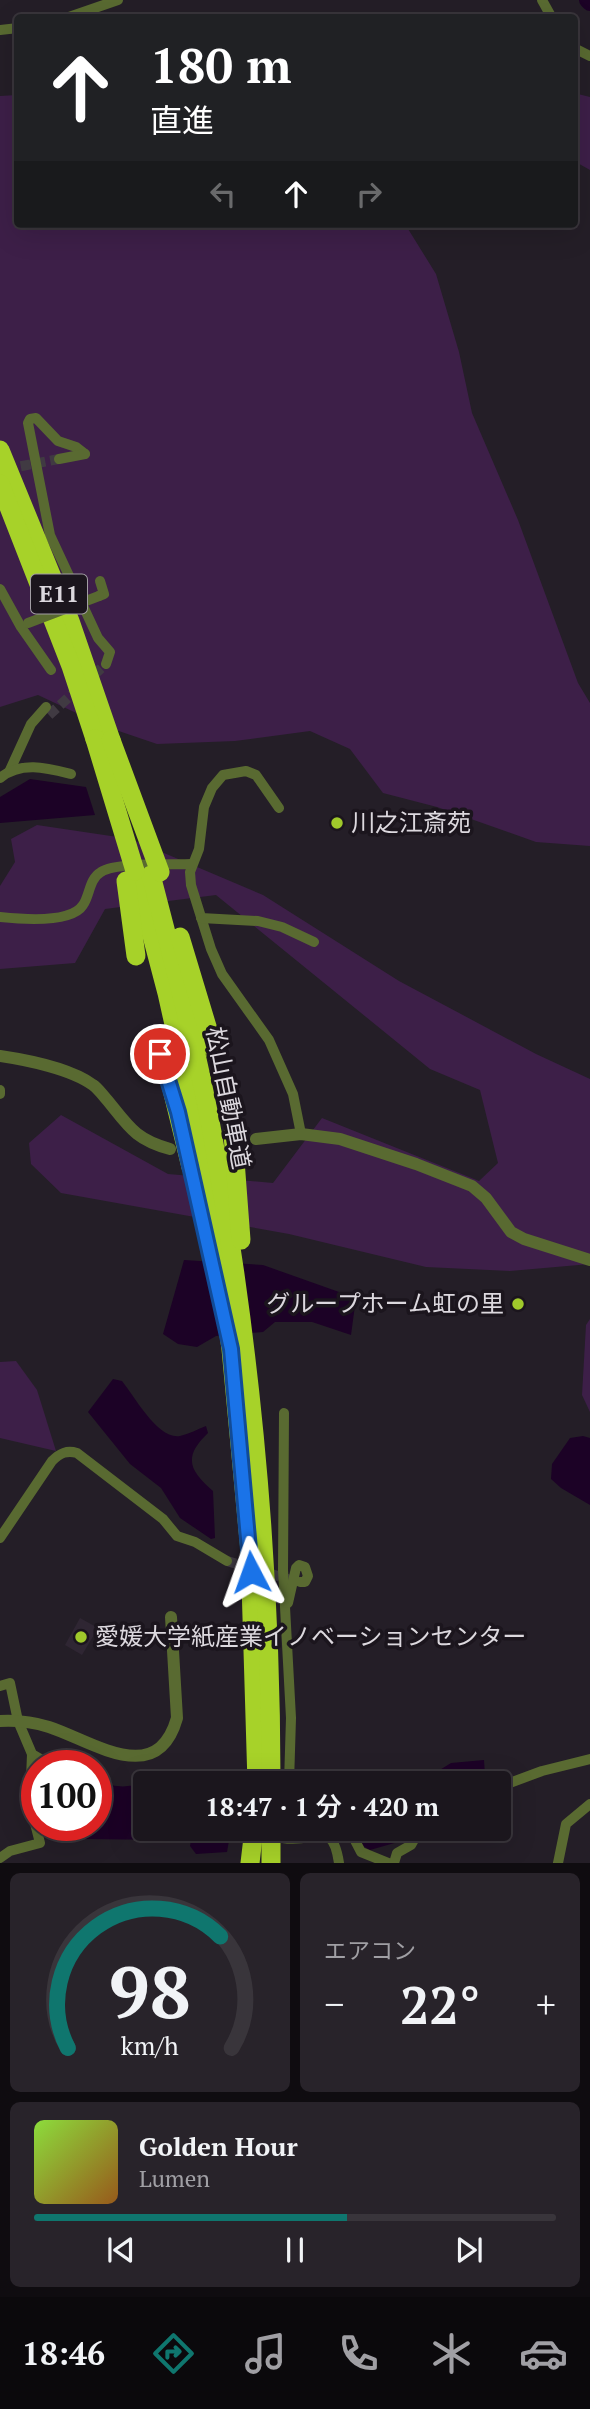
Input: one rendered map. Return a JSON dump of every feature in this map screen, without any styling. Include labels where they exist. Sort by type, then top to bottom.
[{"type":"highway","name":"E11","points":[[0,450],[70,621],[98,740]]},
{"type":"highway","name":"E11","points":[[0,484],[61,668]]},
{"type":"highway","points":[[61,668],[98,740],[143,873],[215,1053]]},
{"type":"highway","points":[[98,740],[143,873],[136,956]]},
{"type":"highway","name":"松山自動車道","points":[[143,873],[184,1002],[212,1130],[226,1252]]},
{"type":"highway","points":[[160,1054],[226,1252],[238,1347],[250,1551],[257,1771]]},
{"type":"highway","points":[[233,1134],[226,1252],[265,1553],[271,1771]]},
{"type":"highway","points":[[250,1863],[253,1841]]},
{"type":"highway","points":[[255,1841],[256,1863]]},
{"type":"highway","points":[[271,1863],[276,1841]]},
{"type":"street","points":[[78,14],[118,0]]},
{"type":"street","points":[[59,458],[85,454],[76,447],[58,441],[36,418],[30,419],[28,424],[50,535],[98,638],[110,652],[107,664]]},
{"type":"street","points":[[25,625],[104,594],[100,581]]},
{"type":"street","points":[[0,589],[25,625],[61,668]]},
{"type":"street","points":[[0,778],[10,770],[32,724],[47,711]]},
{"type":"street","points":[[10,770],[42,767],[71,774]]},
{"type":"street","points":[[279,808],[256,775],[246,771],[223,775],[212,788],[204,807],[199,849],[190,872],[191,885],[211,949],[222,974],[269,1040],[285,1073],[293,1094],[300,1134]]},
{"type":"street","points":[[0,917],[53,918],[73,914],[83,906],[99,873],[114,867],[192,864]]},
{"type":"street","points":[[201,918],[258,921],[314,942]]},
{"type":"street","points":[[0,1056],[43,1065],[79,1077],[95,1086],[138,1136],[150,1144],[170,1149]]},
{"type":"street","points":[[256,1139],[300,1134],[340,1139],[416,1164],[472,1186],[486,1198],[511,1232],[524,1239],[590,1260]]},
{"type":"street","points":[[284,1413],[285,1619],[291,1718],[289,1771]]},
{"type":"street","points":[[0,1538],[52,1461],[70,1451],[77,1453],[163,1519],[177,1536],[195,1542],[228,1561]]},
{"type":"street","points":[[285,1619],[296,1568],[303,1566],[307,1569],[307,1580],[300,1583]]},
{"type":"street","points":[[0,1721],[18,1721],[50,1727],[118,1755],[132,1757],[148,1754],[164,1745],[173,1733],[177,1718],[171,1617]]},
{"type":"street","points":[[0,1686],[10,1683],[18,1721],[30,1750]]},
{"type":"street","points":[[511,1783],[542,1771],[590,1759]]},
{"type":"street","points":[[558,1863],[566,1824],[590,1804]]},
{"type":"street","points":[[0,1858],[10,1851],[39,1841]]},
{"type":"street","points":[[334,1841],[339,1863]]},
{"type":"street","points":[[355,1841],[361,1852],[387,1863]]},
{"type":"street","points":[[394,1863],[397,1853],[413,1841]]},
{"type":"shaded area","points":[[578,94],[590,97],[590,170],[578,163]]},
{"type":"shaded area","points":[[14,95],[14,228],[407,228],[436,274],[459,352],[472,413],[518,520],[578,683],[590,703],[590,846],[536,842],[437,807],[383,793],[350,749],[310,731],[235,741],[157,744],[104,726],[38,695],[0,707],[0,96]]},
{"type":"shaded area","points":[[30,779],[86,787],[95,815],[0,823],[0,797]]},
{"type":"shaded area","points":[[37,825],[131,839],[263,895],[399,981],[536,1054],[590,1079],[590,1264],[510,1271],[426,1267],[289,1234],[61,1193],[31,1164],[29,1143],[61,1115],[168,1174],[273,1183],[322,1118],[479,1181],[498,1163],[480,1090],[430,1069],[216,895],[105,909],[75,963],[0,969],[0,886],[15,862],[11,839]]},
{"type":"shaded area","points":[[184,1260],[263,1265],[356,1298],[351,1335],[312,1322],[275,1322],[263,1332],[216,1336],[197,1347],[178,1344],[163,1334]]},
{"type":"shaded area","points":[[590,1319],[590,1412],[582,1395],[586,1325]]},
{"type":"shaded area","points":[[16,1361],[37,1390],[56,1451],[0,1438],[0,1362]]},
{"type":"shaded area","points":[[113,1379],[122,1381],[155,1425],[163,1431],[180,1436],[206,1426],[208,1433],[195,1449],[192,1463],[194,1470],[213,1491],[215,1538],[211,1539],[180,1518],[161,1488],[130,1464],[88,1412]]},
{"type":"shaded area","points":[[570,1438],[590,1438],[590,1505],[551,1479],[552,1464]]},
{"type":"shaded area","name":"愛媛大学紙産業イノベーションセンター","points":[[80,1618],[98,1628],[82,1655],[65,1645]]},
{"type":"shaded area","points":[[484,1760],[485,1771],[438,1771],[451,1763]]},
{"type":"shaded area","points":[[112,1785],[133,1786],[133,1840],[112,1839]]},
{"type":"shaded area","points":[[191,1841],[229,1841],[227,1852],[196,1854],[190,1846]]},
{"type":"shaded area","points":[[360,1841],[402,1841],[370,1850]]},
{"type":"waterway","points":[[587,0],[590,3]]},
{"type":"tunnel","points":[[6,469],[59,459]]},
{"type":"tunnel","points":[[49,715],[106,664]]},
{"type":"tunnel","points":[[227,1561],[291,1580]]},
{"type":"place","name":"川之江斎苑","points":[[337,823]]},
{"type":"place","name":"グループホーム虹の里","points":[[518,1304]]},
{"type":"place","name":"愛媛大学紙産業イノベーションセンター","points":[[81,1637]]},
{"type":"route","points":[[160,1054],[178,1112],[231,1349],[251,1572]]}]
